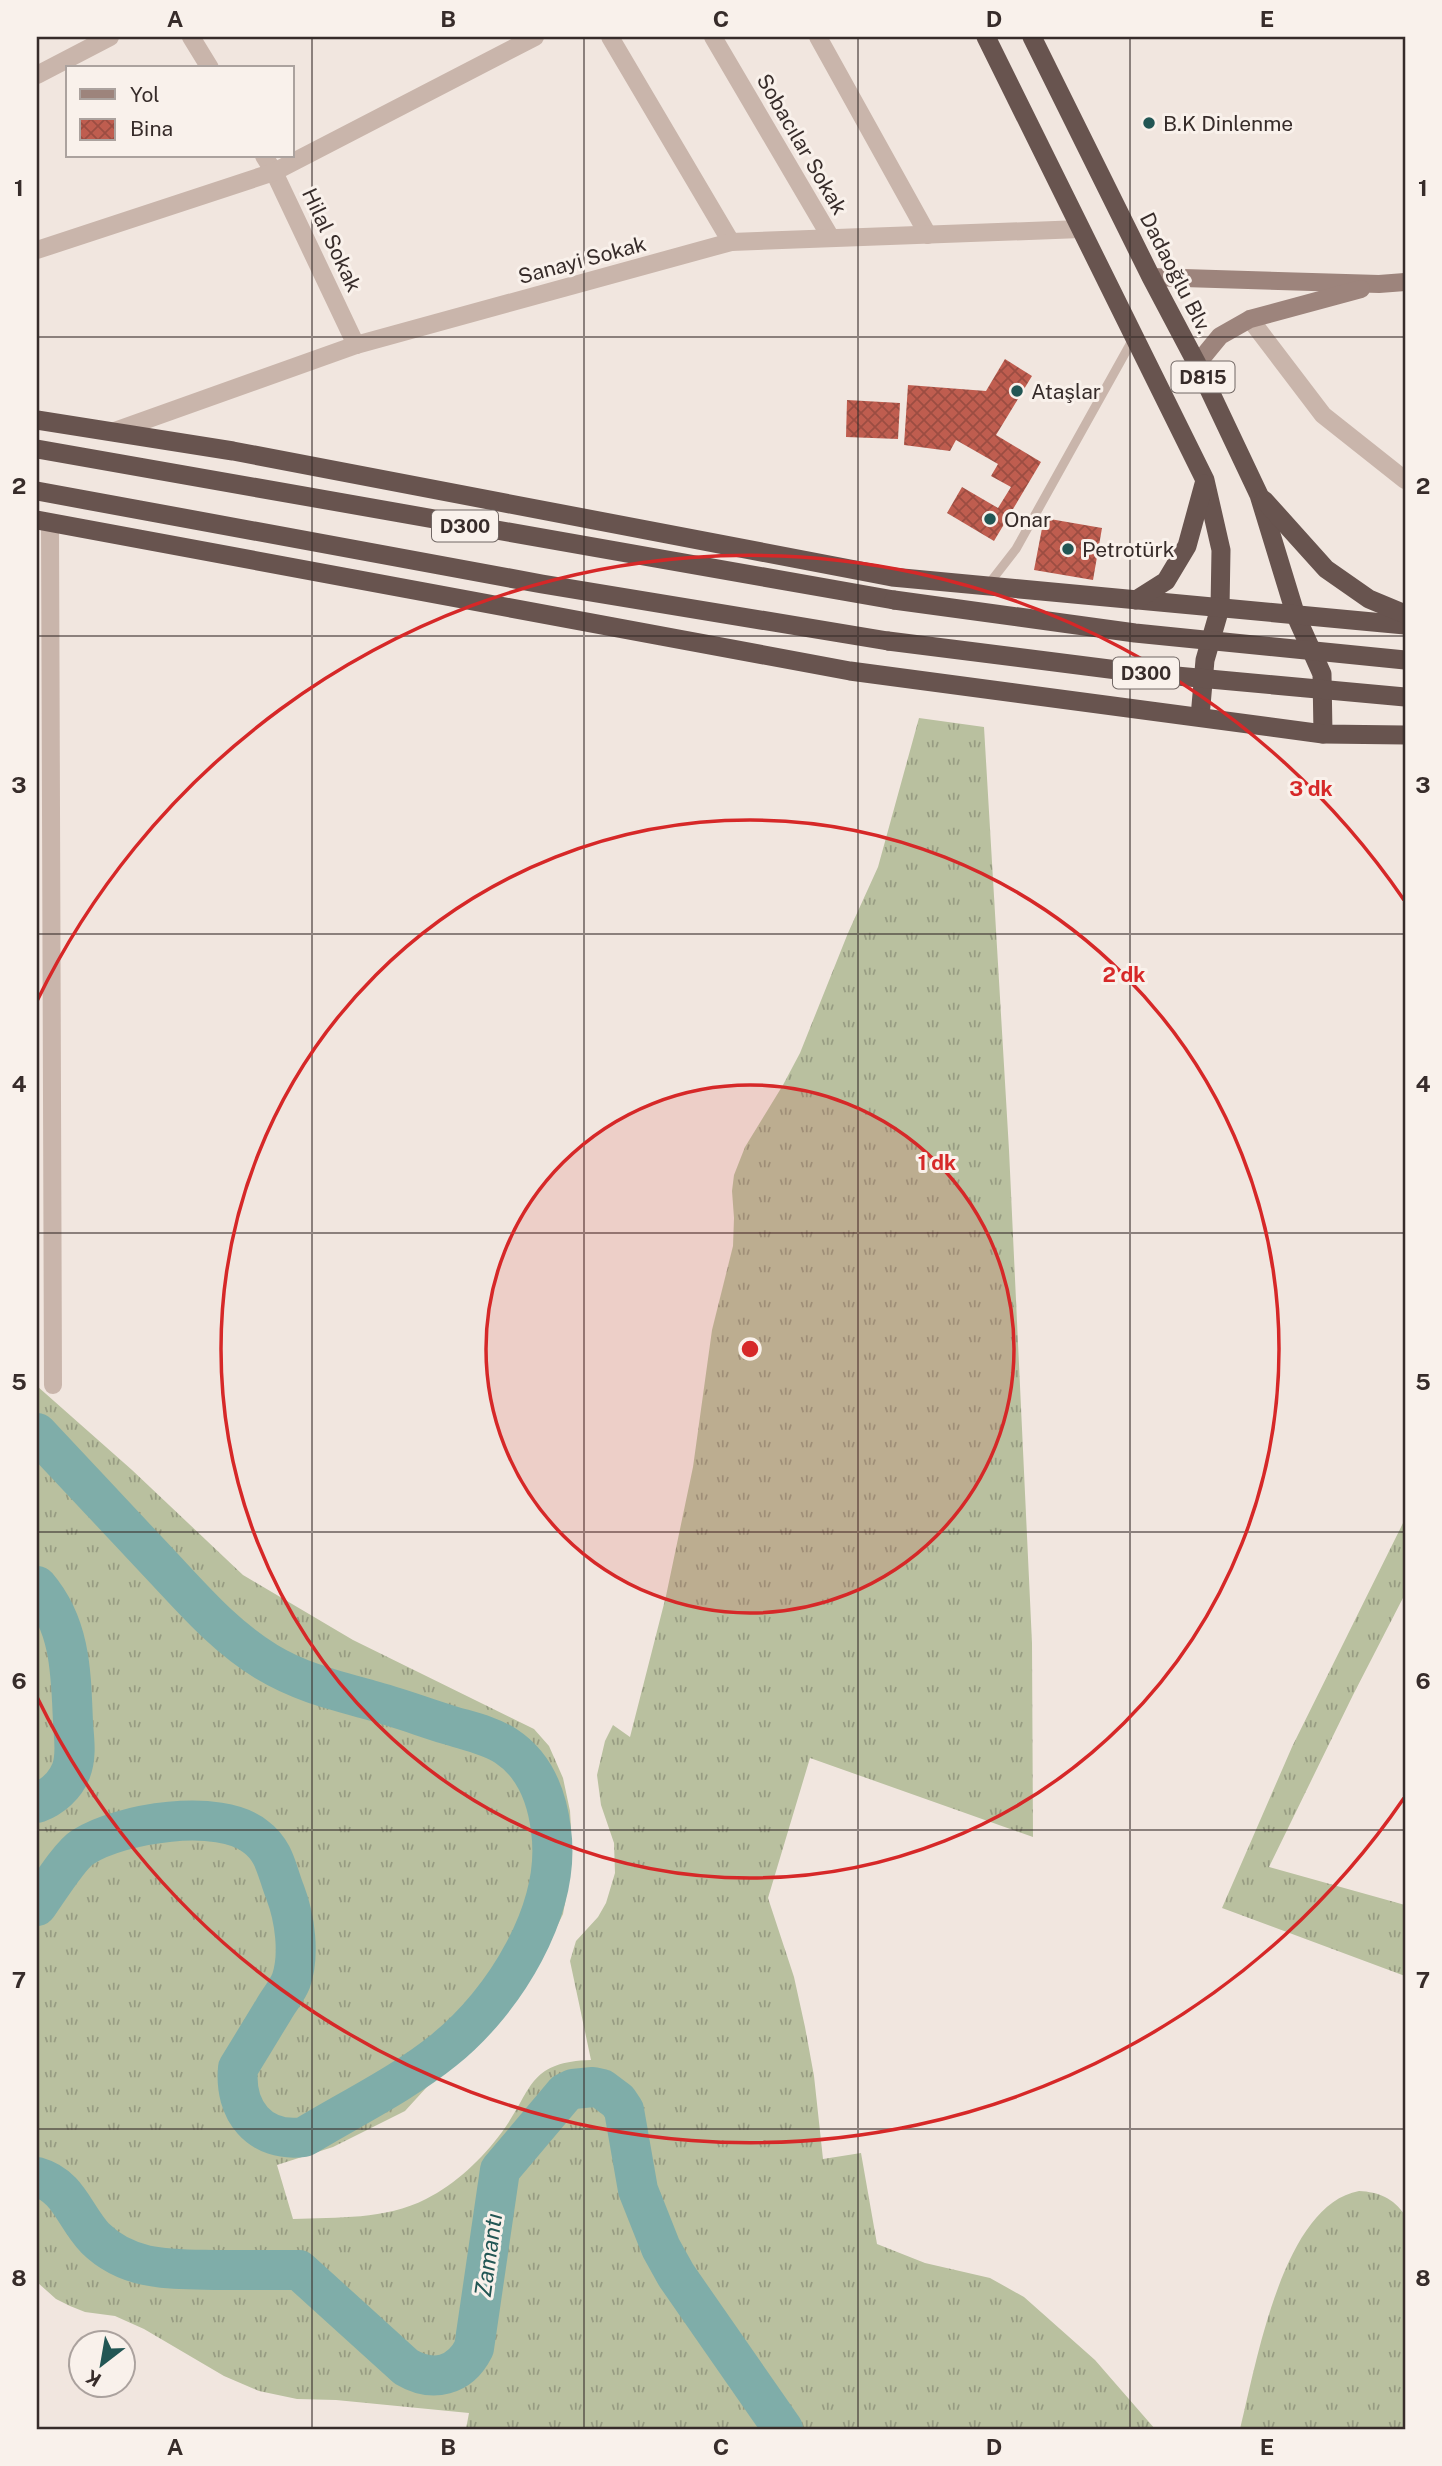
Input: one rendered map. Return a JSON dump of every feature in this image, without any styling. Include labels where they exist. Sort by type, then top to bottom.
[{"type":"highway","name":"D815","points":[[986,37],[1205,480],[1222,550],[1220,608],[1205,660],[1200,717]]},
{"type":"highway","name":"Dadaoğlu Blv.","points":[[1032,37],[1151,277],[1197,363],[1259,495],[1296,616],[1322,674],[1324,734]]},
{"type":"highway","points":[[37,420],[233,451],[892,577],[1405,625]]},
{"type":"highway","name":"D300","points":[[37,449],[894,600],[1135,633],[1405,660]]},
{"type":"highway","points":[[1136,600],[1166,581],[1187,546],[1205,480]]},
{"type":"highway","name":"D300","points":[[37,491],[542,584],[888,641],[1133,672],[1405,697]]},
{"type":"highway","points":[[1259,495],[1326,569],[1369,598],[1405,614]]},
{"type":"highway","points":[[43,521],[849,671],[1324,734],[1405,735]]},
{"type":"main road","points":[[1151,277],[1379,284],[1405,282]]},
{"type":"main road","points":[[1197,363],[1220,336],[1250,319],[1379,284]]},
{"type":"street","points":[[37,75],[110,37]]},
{"type":"street","points":[[191,37],[209,66]]},
{"type":"street","points":[[37,250],[274,172],[535,37]]},
{"type":"street","points":[[610,37],[731,242]]},
{"type":"street","name":"Sobacılar Sokak","points":[[713,37],[831,238]]},
{"type":"street","points":[[818,37],[928,234]]},
{"type":"street","name":"Hilal Sokak","points":[[265,158],[356,345]]},
{"type":"street","name":"Sanayi Sokak","points":[[113,432],[356,345],[731,242],[1081,229]]},
{"type":"street","points":[[1250,319],[1323,415],[1405,481]]},
{"type":"street","points":[[43,521],[52,1385]]},
{"type":"lane","points":[[987,586],[1016,550],[1134,337]]},
{"type":"green space","points":[[919,718],[984,727],[1009,1150],[1032,1643],[1033,1837],[810,1758],[768,1898],[794,1977],[805,2027],[814,2076],[823,2159],[861,2153],[877,2244],[925,2263],[990,2278],[1024,2297],[1095,2360],[1155,2429],[466,2429],[469,2413],[336,2400],[297,2399],[259,2391],[224,2376],[144,2329],[115,2316],[85,2312],[56,2299],[37,2282],[37,1386],[132,1470],[243,1575],[353,1640],[534,1729],[549,1746],[563,1778],[570,1811],[569,1881],[563,1914],[549,1943],[530,1968],[501,2017],[447,2065],[405,2111],[333,2147],[277,2165],[293,2219],[378,2214],[426,2199],[458,2178],[486,2152],[534,2081],[543,2073],[554,2066],[591,2060],[570,1961],[576,1941],[598,1917],[606,1903],[615,1873],[614,1843],[601,1805],[597,1775],[605,1741],[613,1725],[630,1737],[666,1596],[693,1467],[712,1330],[733,1246],[734,1175],[745,1147],[800,1053],[848,933],[878,867]]},
{"type":"green space","points":[[1405,1519],[1405,1594],[1269,1867],[1405,1905],[1405,1976],[1222,1908],[1292,1747]]},
{"type":"green space","points":[[1359,2191],[1385,2197],[1396,2204],[1405,2215],[1405,2429],[1240,2429],[1264,2330],[1292,2256],[1310,2225],[1332,2203]]},
{"type":"building","points":[[1005,359],[1032,376],[996,435],[1041,462],[994,541],[947,513],[962,487],[998,508],[1011,487],[991,476],[998,464],[956,440],[950,451],[904,445],[908,385],[986,391]]},
{"type":"building","points":[[847,400],[900,403],[898,439],[846,437]]},
{"type":"building","points":[[1044,518],[1102,528],[1093,580],[1034,570]]},
{"type":"waterway","points":[[37,1433],[196,1603],[251,1652],[279,1669],[305,1680],[486,1736],[516,1754],[532,1772],[543,1794],[551,1830],[552,1860],[538,1922],[524,1952],[488,2006],[466,2030],[428,2062],[304,2137],[274,2135],[262,2129],[245,2110],[240,2097],[238,2068],[289,1985],[295,1960],[294,1925],[288,1902],[271,1855],[256,1837],[240,1828],[195,1821],[145,1825],[121,1831],[100,1838],[78,1851],[37,1906]]},
{"type":"waterway","points":[[37,1586],[57,1617],[63,1634],[70,1668],[75,1747],[73,1765],[62,1786],[37,1803]]},
{"type":"waterway","name":"Zamantı","points":[[37,2177],[57,2187],[95,2238],[122,2257],[137,2263],[168,2268],[299,2270],[406,2367],[426,2375],[445,2374],[461,2365],[474,2348],[500,2170],[565,2093],[573,2089],[602,2089],[618,2101],[624,2110],[638,2190],[661,2248],[676,2275],[783,2429]]},
{"type":"place","name":"B.K Dinlenme","points":[[1149,123]]},
{"type":"place","name":"Ataşlar","points":[[1017,391]]},
{"type":"place","name":"Onar","points":[[990,519]]},
{"type":"place","name":"Petrotürk","points":[[1068,549]]}]
